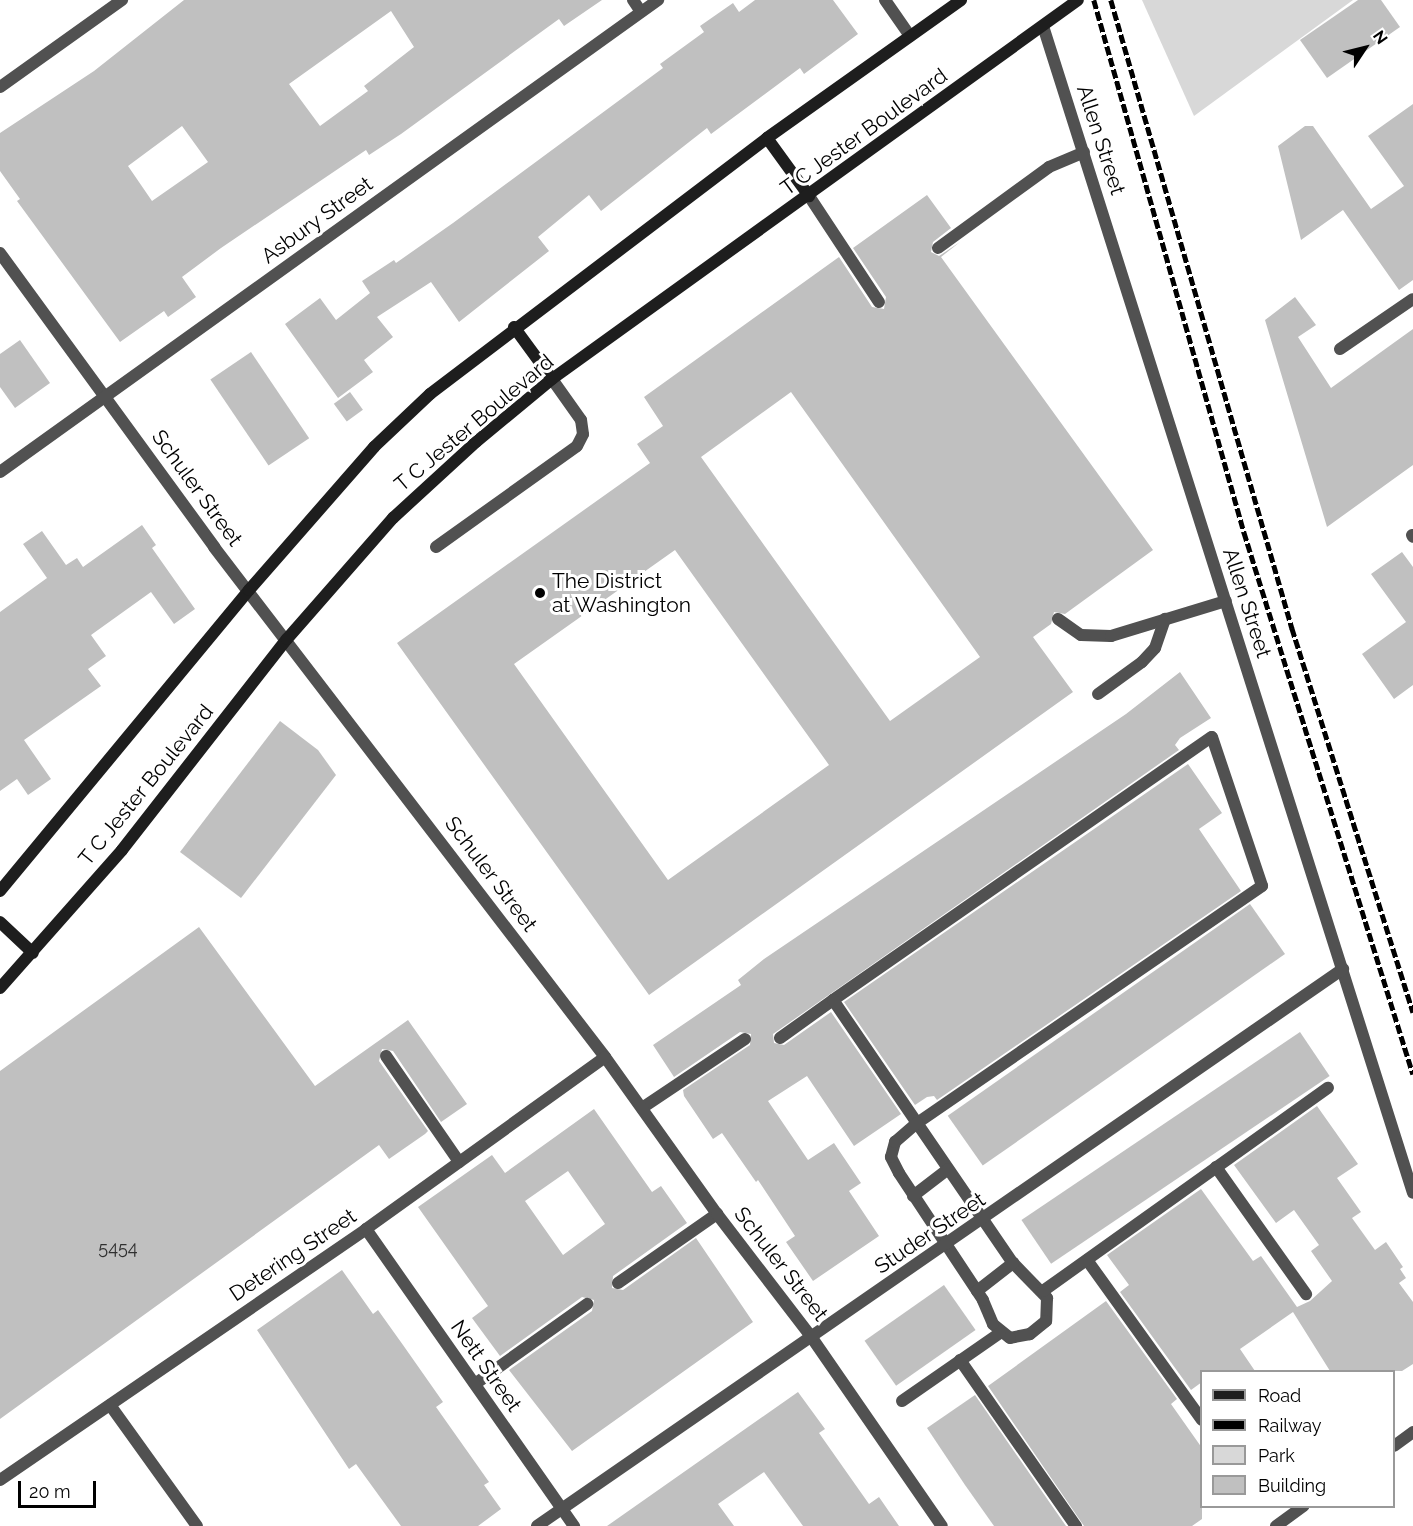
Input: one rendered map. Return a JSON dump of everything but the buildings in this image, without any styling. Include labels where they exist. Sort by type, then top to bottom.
[{"type":"main road","name":"T C Jester Boulevard","points":[[0,891],[249,590],[374,447],[430,394],[514,327],[767,138],[961,0]]},
{"type":"main road","name":"T C Jester Boulevard","points":[[0,988],[122,850],[287,639],[393,518],[476,442],[552,380],[1078,0]]},
{"type":"main road","points":[[767,138],[808,196]]},
{"type":"main road","points":[[514,327],[552,380]]},
{"type":"main road","points":[[0,922],[33,953]]},
{"type":"street","points":[[0,87],[122,0]]},
{"type":"street","points":[[633,0],[641,12]]},
{"type":"street","name":"Asbury Street","points":[[0,472],[658,0]]},
{"type":"street","points":[[885,0],[910,36]]},
{"type":"street","name":"Allen Street","points":[[1043,26],[1413,1192]]},
{"type":"street","points":[[938,248],[1049,167],[1084,152]]},
{"type":"street","points":[[808,196],[879,302]]},
{"type":"street","name":"Schuler Street","points":[[0,253],[249,590],[605,1056],[717,1214],[810,1335],[942,1526]]},
{"type":"street","points":[[1340,349],[1413,299]]},
{"type":"street","points":[[436,547],[577,446],[583,434],[581,420],[552,380]]},
{"type":"street","points":[[1058,619],[1071,631],[1091,638],[1110,636],[1226,601]]},
{"type":"street","points":[[1098,694],[1142,662],[1155,648],[1165,619]]},
{"type":"street","points":[[780,1038],[832,1000],[1212,737],[1262,886],[917,1123],[895,1142],[891,1157],[945,1246],[977,1291],[1000,1333],[1010,1338],[1030,1334],[1046,1321],[1047,1298],[1043,1291],[1013,1263],[917,1123],[832,1000]]},
{"type":"street","name":"Studer Street","points":[[537,1526],[810,1335],[984,1221],[1343,969]]},
{"type":"street","points":[[642,1108],[745,1039]]},
{"type":"street","points":[[386,1056],[459,1161]]},
{"type":"street","name":"Detering Street","points":[[0,1480],[366,1229],[605,1056]]},
{"type":"street","points":[[1043,1291],[1328,1088]]},
{"type":"street","points":[[1216,1167],[1306,1294]]},
{"type":"street","points":[[913,1196],[948,1169]]},
{"type":"street","points":[[618,1283],[717,1214]]},
{"type":"street","name":"Nett Street","points":[[366,1229],[574,1526]]},
{"type":"street","points":[[1088,1260],[1200,1417]]},
{"type":"street","points":[[977,1291],[1013,1263]]},
{"type":"street","points":[[475,1384],[587,1304]]},
{"type":"street","points":[[902,1401],[1000,1333]]},
{"type":"street","points":[[960,1360],[1076,1526]]},
{"type":"street","points":[[110,1405],[196,1526]]},
{"type":"street","points":[[1395,1445],[1413,1432]]},
{"type":"street","points":[[1276,1526],[1302,1508]]},
{"type":"green space","points":[[1142,0],[1353,0],[1194,116]]},
{"type":"railway","points":[[1094,0],[1244,532],[1413,1074]]},
{"type":"railway","points":[[1111,0],[1292,628],[1413,1012]]},
{"type":"place","name":"The District at Washington","points":[[540,593]]}]
